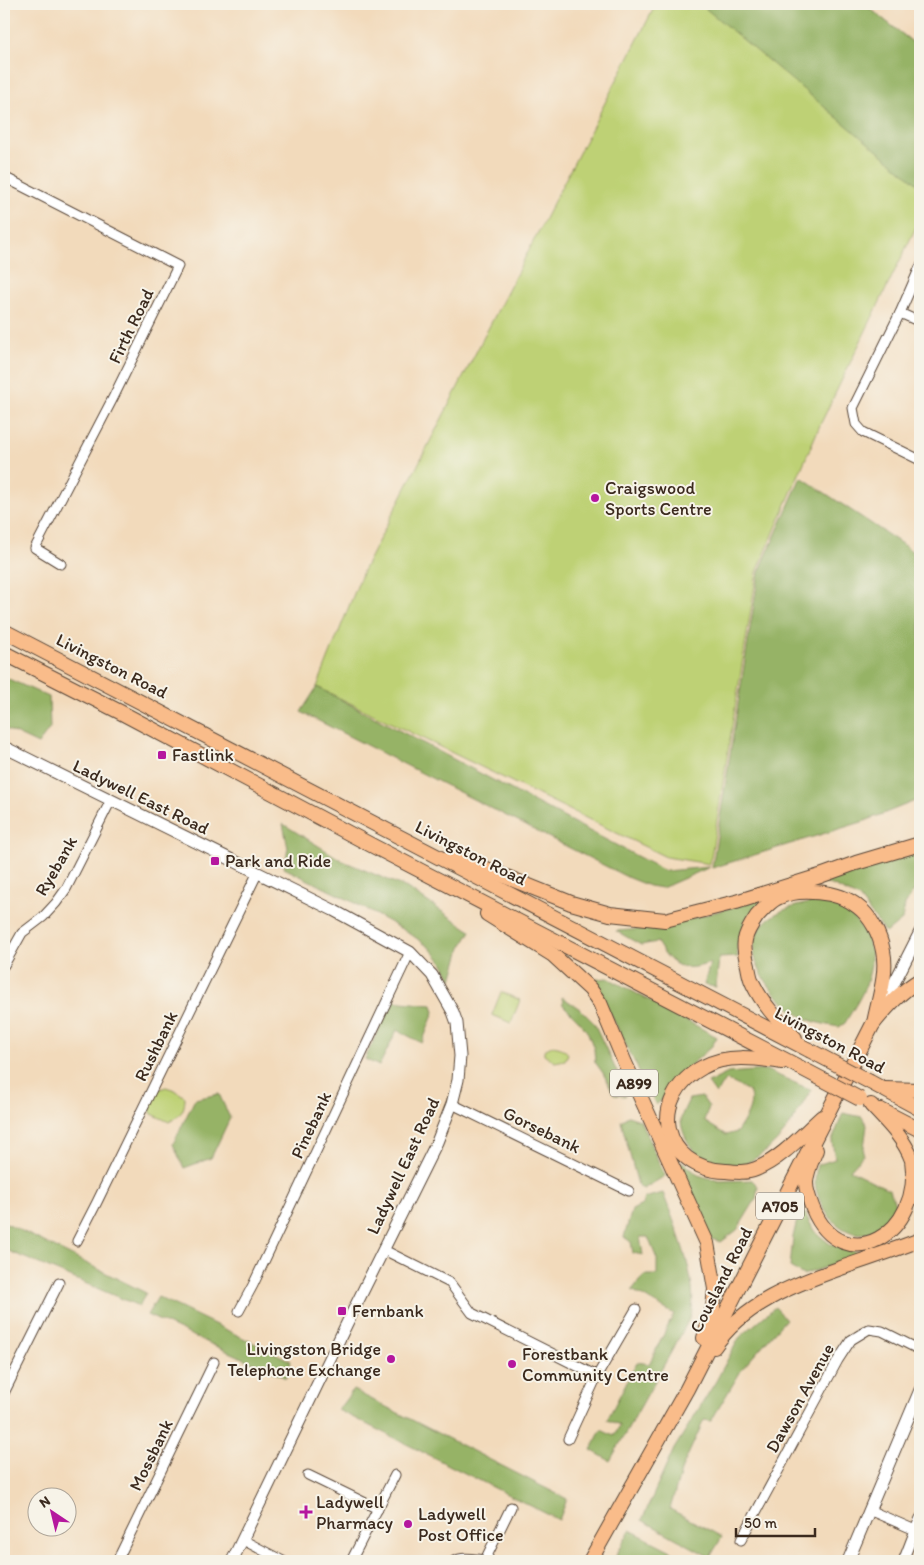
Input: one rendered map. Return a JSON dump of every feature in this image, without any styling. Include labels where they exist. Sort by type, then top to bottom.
[{"type":"main road","name":"Livingston Road","points":[[4,631],[920,1109]]},
{"type":"main road","name":"Livingston Road","points":[[4,655],[120,712],[406,864],[920,1130]]},
{"type":"main road","points":[[395,835],[452,855],[571,903],[610,914],[665,920],[736,902],[920,844]]},
{"type":"main road","name":"A899","points":[[406,864],[553,955],[590,989],[600,1004],[707,1243],[715,1288],[713,1308],[708,1330],[686,1389]]},
{"type":"main road","points":[[806,1048],[769,1009],[752,984],[745,957],[745,939],[752,923],[764,909],[782,896],[816,892],[833,894],[857,905],[870,920],[879,935],[884,953],[884,970],[874,1024]]},
{"type":"main road","points":[[874,1024],[906,989],[920,980]]},
{"type":"main road","name":"Cousland Road","points":[[590,1561],[686,1389],[874,1024]]},
{"type":"main road","points":[[795,1065],[742,1058],[715,1062],[702,1067],[681,1085],[669,1106],[669,1126],[676,1147],[684,1157],[695,1165],[704,1168],[746,1172],[768,1164],[828,1112]]},
{"type":"main road","points":[[876,1086],[920,1090]]},
{"type":"main road","points":[[828,1112],[806,1183],[808,1195],[820,1223],[832,1234],[854,1244],[878,1242],[891,1236],[909,1218],[917,1194],[916,1179],[912,1161],[902,1140],[866,1102]]},
{"type":"main road","points":[[686,1389],[717,1342],[741,1316],[763,1300],[809,1280],[920,1240]]},
{"type":"street","name":"Firth Road","points":[[4,176],[178,266],[113,398],[35,548],[61,564]]},
{"type":"street","points":[[920,267],[900,313],[853,408],[856,424],[863,432],[920,460]]},
{"type":"street","points":[[900,313],[920,322]]},
{"type":"street","name":"Ladywell East Road","points":[[4,747],[333,910],[410,952],[432,975],[453,1012],[457,1023],[460,1056],[458,1080],[452,1104],[437,1142],[232,1561]]},
{"type":"street","name":"Ryebank","points":[[4,965],[22,933],[47,913],[66,889],[110,800]]},
{"type":"street","name":"Rushbank","points":[[77,1241],[106,1186],[257,874]]},
{"type":"street","name":"Cousland Road","points":[[874,1024],[920,932]]},
{"type":"street","name":"Pinebank","points":[[239,1311],[410,952]]},
{"type":"street","name":"Gorsebank","points":[[452,1104],[620,1181],[629,1191]]},
{"type":"street","points":[[72,1226],[82,1231]]},
{"type":"street","points":[[384,1250],[450,1283],[472,1313],[597,1376]]},
{"type":"street","points":[[4,1393],[59,1283]]},
{"type":"street","points":[[568,1438],[597,1376],[636,1309]]},
{"type":"street","name":"Dawson Avenue","points":[[741,1540],[838,1360],[852,1340],[869,1329],[882,1331],[920,1350]]},
{"type":"street","name":"Mossbank","points":[[117,1561],[214,1362]]},
{"type":"street","points":[[848,1561],[920,1390]]},
{"type":"street","points":[[308,1475],[378,1509]]},
{"type":"street","points":[[351,1561],[395,1475]]},
{"type":"street","points":[[454,1561],[463,1558],[485,1561],[511,1507]]},
{"type":"street","points":[[868,1510],[915,1530]]},
{"type":"street","points":[[903,1561],[920,1518]]},
{"type":"street","points":[[243,1540],[283,1561]]},
{"type":"green space","name":"Craigswood Sports Centre","points":[[656,4],[864,4],[920,48],[920,219],[820,425],[757,572],[710,864],[666,857],[317,687],[363,571]]},
{"type":"green space","points":[[700,4],[864,4],[920,48],[920,186]]},
{"type":"green space","points":[[801,477],[908,548],[920,559],[920,799],[865,821],[712,868],[759,572]]},
{"type":"green space","points":[[4,677],[49,697],[50,728],[38,744],[4,728]]},
{"type":"green space","points":[[317,687],[665,871],[710,867],[662,888],[649,886],[629,878],[301,712]]},
{"type":"green space","points":[[283,824],[343,861],[407,888],[471,931],[461,948],[452,980],[442,962],[429,947],[409,933],[351,901],[284,868],[288,848]]},
{"type":"green space","points":[[920,852],[920,881],[905,905],[902,920],[886,933],[859,898],[832,885],[818,882],[868,866]]},
{"type":"green space","points":[[762,899],[746,920],[737,946],[738,957],[719,958],[716,987],[704,985],[710,963],[692,967],[679,965],[667,957],[657,942],[641,945],[616,931],[658,928]]},
{"type":"green space","points":[[820,901],[845,911],[855,919],[868,939],[871,951],[871,964],[864,990],[845,1023],[839,1027],[809,1020],[784,1003],[765,980],[758,967],[754,953],[754,941],[759,929],[771,917],[787,909]]},
{"type":"green space","points":[[608,978],[717,1037],[712,1046],[683,1072],[669,1093],[656,1105],[598,989],[597,979]]},
{"type":"green space","points":[[501,992],[520,1000],[511,1023],[492,1015]]},
{"type":"green space","points":[[562,997],[580,1009],[594,1023],[625,1089],[625,1096],[614,1095],[595,1062],[594,1049],[588,1033],[563,1005]]},
{"type":"green space","points":[[392,1001],[432,1005],[434,1012],[422,1043],[397,1030],[379,1066],[365,1059]]},
{"type":"green space","points":[[552,1046],[561,1048],[568,1054],[565,1060],[555,1062],[544,1054],[544,1050]]},
{"type":"green space","points":[[766,1070],[811,1090],[785,1132],[759,1156],[742,1165],[724,1167],[702,1159],[694,1152],[681,1125],[682,1115],[689,1099],[702,1097],[709,1107],[704,1121],[726,1135],[737,1132],[750,1107],[751,1097],[749,1091],[727,1080],[721,1085],[716,1094],[708,1083],[728,1073]]},
{"type":"green space","points":[[166,1087],[175,1090],[185,1097],[182,1112],[169,1122],[152,1114],[148,1107],[157,1090]]},
{"type":"green space","points":[[219,1094],[230,1118],[211,1158],[184,1168],[173,1144],[195,1099]]},
{"type":"green space","points":[[843,1113],[862,1117],[867,1125],[863,1155],[850,1170],[890,1190],[898,1212],[881,1228],[870,1233],[859,1234],[849,1231],[831,1219],[816,1189],[817,1165],[835,1159],[832,1141]]},
{"type":"green space","points":[[628,1116],[640,1120],[665,1176],[643,1189],[638,1185],[621,1121]]},
{"type":"green space","points":[[683,1162],[698,1175],[719,1181],[752,1180],[758,1186],[756,1199],[737,1230],[721,1242],[711,1239],[678,1165]]},
{"type":"green space","points":[[663,1193],[679,1235],[688,1267],[693,1297],[692,1310],[683,1331],[610,1461],[591,1450],[601,1430],[614,1436],[620,1425],[607,1420],[637,1362],[649,1364],[674,1314],[632,1290],[644,1275],[657,1275],[657,1259],[648,1237],[640,1237],[643,1255],[633,1253],[631,1242],[624,1237],[632,1210],[642,1205],[644,1198]]},
{"type":"green space","points":[[805,1213],[814,1231],[830,1244],[856,1252],[857,1256],[803,1275],[790,1267],[793,1237],[798,1216]]},
{"type":"green space","points":[[4,1222],[146,1293],[139,1306],[4,1249]]},
{"type":"green space","points":[[158,1297],[291,1361],[286,1378],[147,1315]]},
{"type":"green space","points":[[775,1307],[786,1319],[742,1369],[711,1421],[704,1420],[682,1468],[670,1509],[722,1537],[710,1557],[642,1520],[674,1449],[716,1381],[739,1338]]},
{"type":"green space","points":[[353,1390],[567,1499],[559,1520],[338,1410]]},
{"type":"green space","points":[[630,1530],[691,1561],[613,1561]]},
{"type":"place","name":"Craigswood Sports Centre","points":[[595,498]]},
{"type":"place","name":"Fastlink","points":[[162,755]]},
{"type":"place","name":"Park and Ride","points":[[215,861]]},
{"type":"place","name":"Fernbank","points":[[342,1311]]},
{"type":"place","name":"Livingston Bridge Telephone Exchange","points":[[391,1359]]},
{"type":"place","name":"Forestbank Community Centre","points":[[512,1364]]},
{"type":"place","name":"Ladywell Pharmacy","points":[[306,1512]]},
{"type":"place","name":"Ladywell Post Office","points":[[408,1524]]}]
